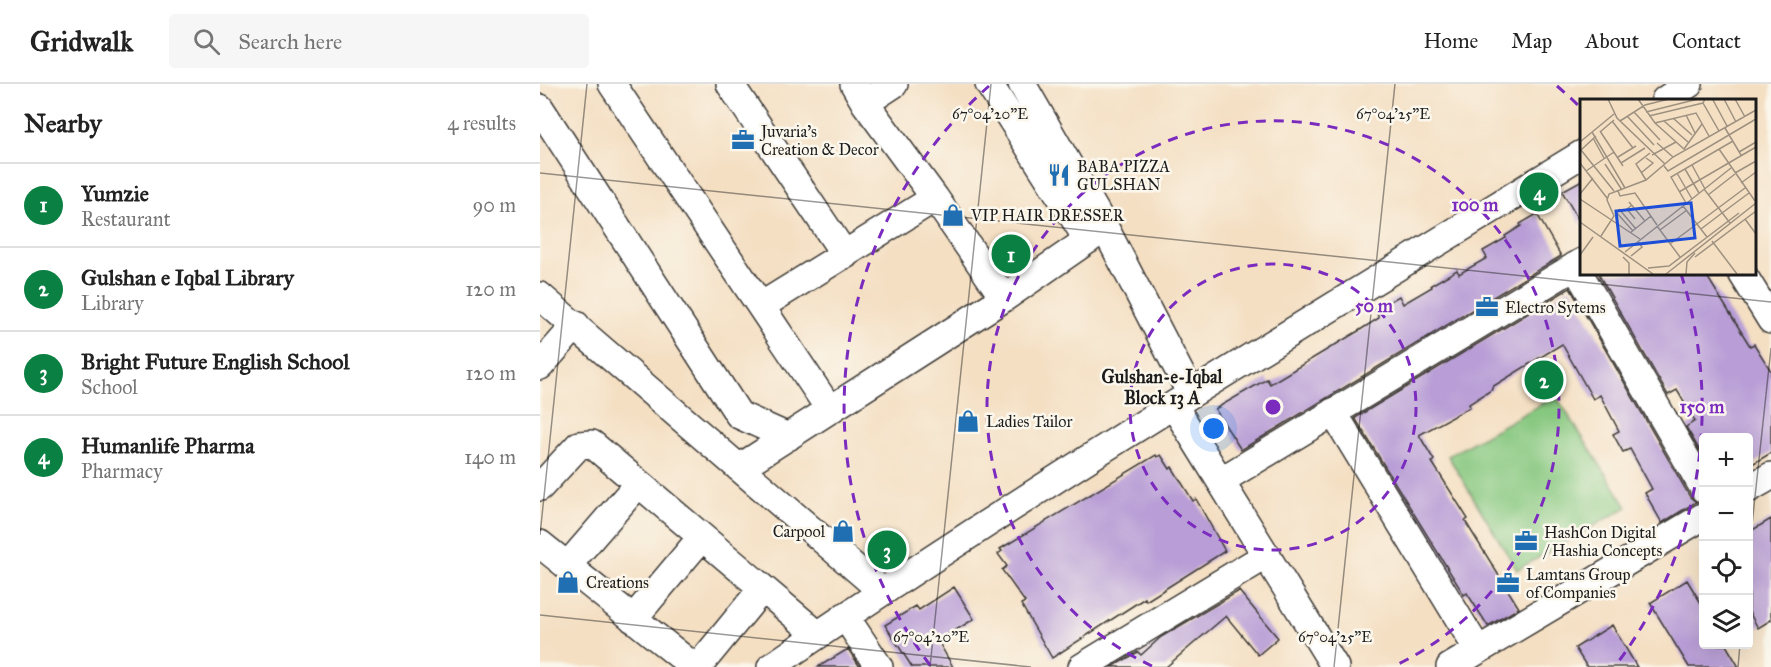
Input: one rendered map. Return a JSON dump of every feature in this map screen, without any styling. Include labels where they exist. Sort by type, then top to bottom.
[{"type":"street","points":[[612,84],[830,410]]},
{"type":"street","points":[[730,84],[845,255]]},
{"type":"street","points":[[894,84],[860,93],[936,198],[1004,298]]},
{"type":"street","points":[[989,84],[1096,234]]},
{"type":"street","points":[[1023,84],[1096,234],[1222,480],[1335,667]]},
{"type":"street","points":[[1666,99],[1689,84]]},
{"type":"street","points":[[540,108],[739,415],[788,437]]},
{"type":"street","points":[[771,667],[882,591],[1183,400],[1580,155]]},
{"type":"street","points":[[761,306],[936,198]]},
{"type":"street","points":[[739,468],[1004,298],[1096,234]]},
{"type":"street","points":[[1222,480],[1578,264]]},
{"type":"street","points":[[1584,274],[1703,487]]},
{"type":"street","points":[[1743,274],[1771,320]]},
{"type":"street","points":[[540,297],[882,591]]},
{"type":"street","points":[[540,366],[576,326]]},
{"type":"street","points":[[1333,412],[1478,650]]},
{"type":"street","points":[[540,487],[579,445],[592,444],[818,635]]},
{"type":"street","points":[[1752,487],[1771,476]]},
{"type":"street","points":[[567,566],[638,484]]},
{"type":"street","points":[[1450,667],[1699,519]]},
{"type":"street","points":[[633,619],[701,537]]},
{"type":"street","points":[[540,544],[696,667],[762,589]]},
{"type":"street","points":[[1082,667],[1267,555]]},
{"type":"street","points":[[845,616],[879,667]]},
{"type":"green space","points":[[1556,396],[1627,507],[1517,570],[1448,456]]},
{"type":"building","points":[[1580,181],[1580,222],[1562,191]]},
{"type":"building","points":[[1537,214],[1561,256],[1241,450],[1215,409],[1267,379],[1270,384],[1360,330],[1379,318],[1375,310],[1399,296],[1403,304],[1457,270],[1459,274],[1487,258],[1483,251],[1506,238],[1505,236],[1521,226],[1520,224]]},
{"type":"building","points":[[1706,274],[1750,346],[1754,344],[1771,371],[1771,453],[1753,464],[1753,433],[1699,433],[1699,449],[1686,427],[1695,421],[1677,390],[1668,395],[1599,275]]},
{"type":"building","points":[[1570,288],[1690,497],[1696,502],[1662,523],[1645,493],[1652,489],[1630,449],[1623,452],[1613,434],[1619,431],[1600,395],[1593,399],[1562,344],[1492,387],[1493,389],[1469,404],[1470,407],[1419,435],[1434,460],[1432,462],[1468,519],[1465,521],[1519,608],[1488,626],[1467,593],[1464,595],[1355,418]]},
{"type":"building","points":[[1156,455],[1157,457],[1161,455],[1170,469],[1172,467],[1193,501],[1196,499],[1225,551],[1146,601],[1145,598],[1052,658],[1021,604],[1025,602],[1002,570],[1007,566],[998,554],[1002,551],[1000,549]]},
{"type":"building","points":[[1771,519],[1771,620],[1758,628],[1753,619],[1753,530]]},
{"type":"building","points":[[1687,580],[1699,600],[1699,649],[1728,649],[1739,667],[1689,667],[1650,603]]},
{"type":"building","points":[[954,587],[974,619],[938,641],[953,667],[912,667],[885,625],[916,606],[919,610]]},
{"type":"building","points":[[1239,591],[1278,638],[1258,655],[1226,616],[1166,667],[1112,667],[1138,652],[1141,655],[1161,637]]},
{"type":"building","points":[[1612,625],[1637,667],[1587,667],[1575,648]]},
{"type":"building","points":[[848,649],[860,667],[818,667]]},
{"type":"place","name":"Juvaria's Creation & Decor","points":[[743,140]]},
{"type":"place","name":"BABA PIZZA GULSHAN","points":[[1059,175]]},
{"type":"place","name":"Humanlife Pharma","points":[[1539,192]]},
{"type":"place","name":"VIP HAIR DRESSER","points":[[953,215]]},
{"type":"place","name":"Yumzie","points":[[1011,254]]},
{"type":"place","name":"Electro Sytems","points":[[1487,307]]},
{"type":"place","name":"Gulshan e Iqbal Library","points":[[1544,380]]},
{"type":"place","name":"Ladies Tailor","points":[[968,421]]},
{"type":"place","name":"Carpool","points":[[843,531]]},
{"type":"place","name":"HashCon Digital / Hashia Concepts","points":[[1526,541]]},
{"type":"place","name":"Bright Future English School","points":[[887,550]]},
{"type":"place","name":"Creations","points":[[568,582]]},
{"type":"place","name":"Lamtans Group of Companies","points":[[1508,583]]},
{"type":"district","name":"Gulshan-e-Iqbal Block 13 A","points":[[1162,387]]}]
